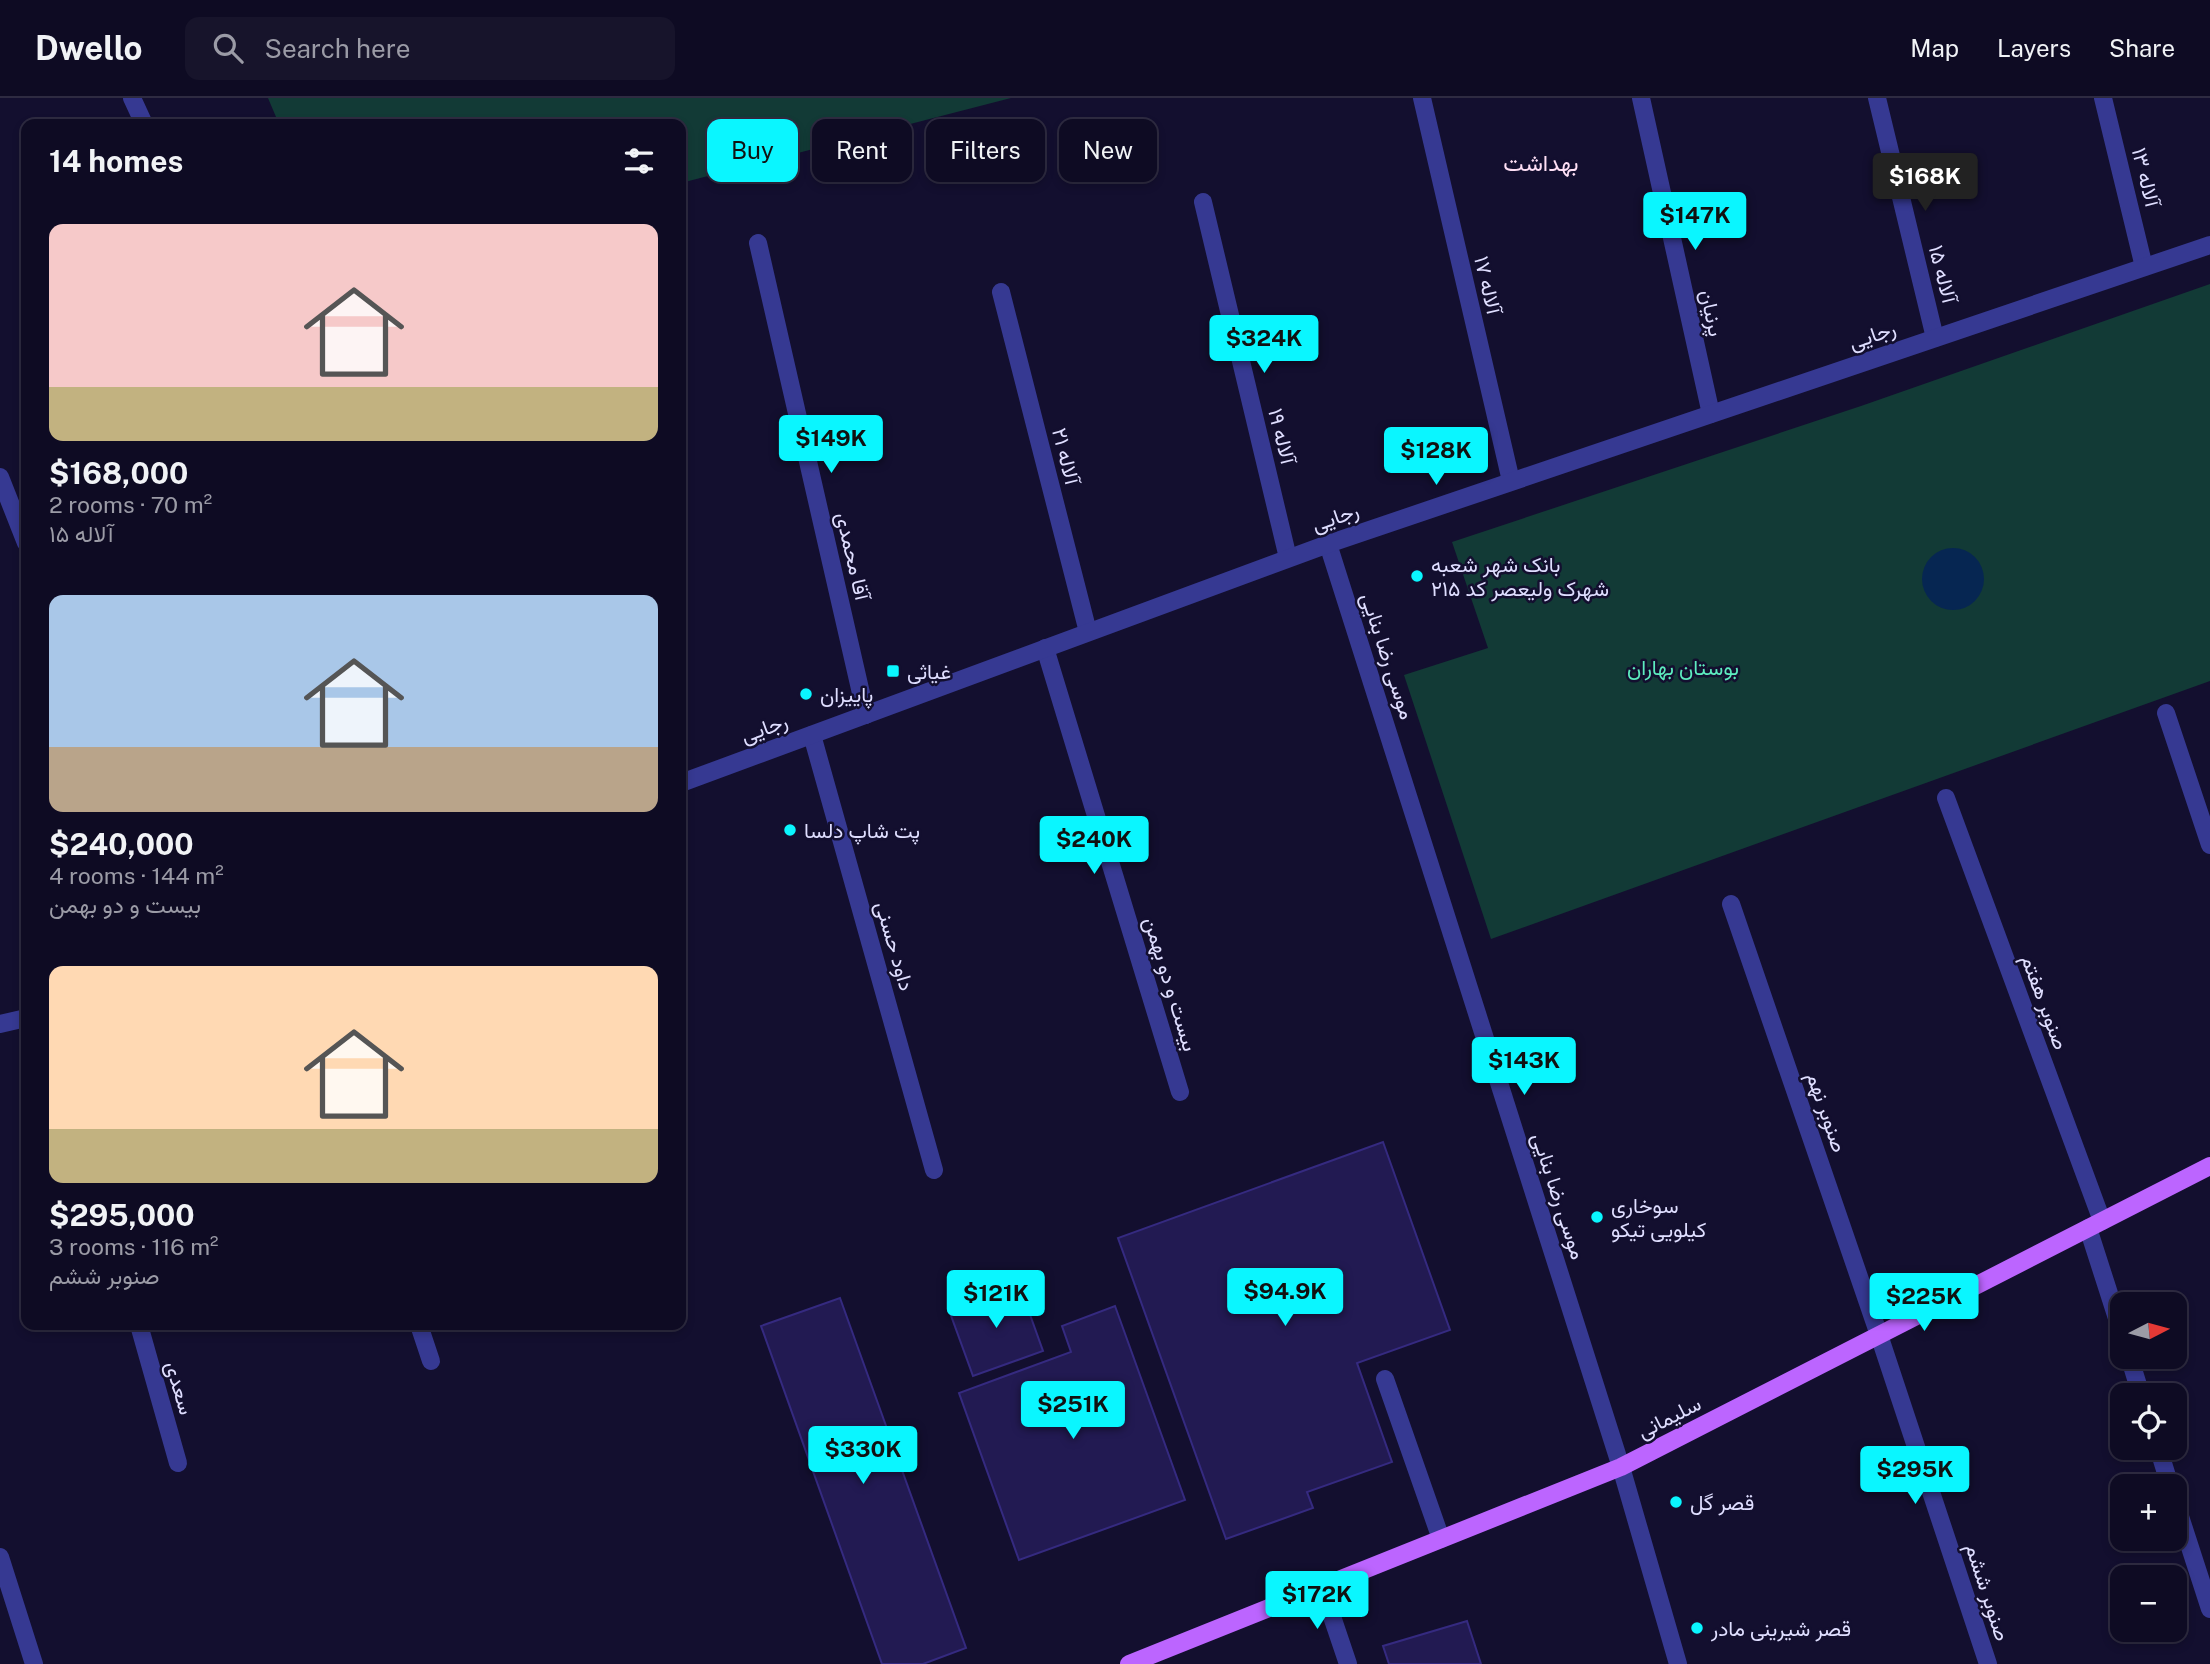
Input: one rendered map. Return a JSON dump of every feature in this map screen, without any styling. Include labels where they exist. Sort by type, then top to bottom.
[{"type":"main road","name":"سلیمانی","points":[[1129,1664],[1620,1467],[2210,1166]]},
{"type":"street","points":[[132,98],[142,119]]},
{"type":"street","name":"آلاله ۱۷","points":[[1422,98],[1511,481]]},
{"type":"street","name":"پرنیان","points":[[1641,98],[1711,414]]},
{"type":"street","name":"آلاله ۱۵","points":[[1877,98],[1935,338]]},
{"type":"street","name":"آلاله ۱۳","points":[[2103,98],[2144,267]]},
{"type":"street","name":"آلاله ۱۹","points":[[1203,202],[1288,558]]},
{"type":"street","name":"آقا محمدی","points":[[758,243],[866,715]]},
{"type":"street","name":"رجایی","points":[[686,781],[1288,558],[2210,245]]},
{"type":"street","name":"آلاله ۲۱","points":[[1001,292],[1088,632]]},
{"type":"street","points":[[0,477],[21,530]]},
{"type":"street","name":"موسی رضا بنایی","points":[[1328,544],[1620,1467],[1678,1664]]},
{"type":"street","name":"بیست و دو بهمن","points":[[1045,648],[1180,1093]]},
{"type":"street","points":[[2166,713],[2210,845]]},
{"type":"street","name":"داود حسنی","points":[[813,734],[934,1170]]},
{"type":"street","name":"صنوبر هفتم","points":[[1946,798],[2095,1224],[2112,1292]]},
{"type":"street","name":"صنوبر نهم","points":[[1731,904],[1879,1335]]},
{"type":"street","points":[[0,1024],[21,1019]]},
{"type":"street","name":"سعدی","points":[[140,1330],[178,1463]]},
{"type":"street","points":[[421,1330],[431,1361]]},
{"type":"street","name":"صنوبر ششم","points":[[1879,1335],[1988,1664]]},
{"type":"street","points":[[1385,1379],[1441,1539]]},
{"type":"street","points":[[2187,1538],[2210,1609]]},
{"type":"street","points":[[0,1556],[34,1664]]},
{"type":"street","points":[[1322,1587],[1348,1664]]},
{"type":"green space","points":[[268,98],[1011,98],[912,124],[912,119],[812,119],[812,149],[798,153],[798,119],[707,119],[707,176],[686,182],[686,119],[277,119]]},
{"type":"green space","name":"بوستان بهاران","points":[[2210,284],[2210,681],[1491,939],[1404,675],[1488,648],[1452,542],[1861,406]]},
{"type":"water","points":[[1953,548],[1975,557],[1984,579],[1975,601],[1953,610],[1931,601],[1922,579],[1931,557]]},
{"type":"building","points":[[1383,1142],[1450,1330],[1357,1363],[1392,1462],[1307,1492],[1313,1508],[1226,1539],[1118,1238]]},
{"type":"building","points":[[1019,1284],[1043,1351],[973,1376],[949,1310]]},
{"type":"building","points":[[840,1298],[966,1648],[923,1664],[882,1664],[761,1326]]},
{"type":"building","points":[[1115,1306],[1185,1500],[1019,1560],[959,1393],[1071,1352],[1062,1326]]},
{"type":"building","points":[[1467,1621],[1481,1664],[1389,1664],[1383,1646]]},
{"type":"place","name":"بانک شهر شعبه شهرک ولیعصر کد ۲۱۵","points":[[1417,576]]},
{"type":"place","name":"غیاثی","points":[[893,671]]},
{"type":"place","name":"پاییزان","points":[[806,694]]},
{"type":"place","name":"پت شاپ دلسا","points":[[790,830]]},
{"type":"place","name":"سوخاری کیلویی تیکو","points":[[1597,1217]]},
{"type":"place","name":"قصر گل","points":[[1676,1502]]},
{"type":"place","name":"قصر شیرینی مادر","points":[[1697,1628]]},
{"type":"district","name":"بهداشت","points":[[1541,162]]}]
